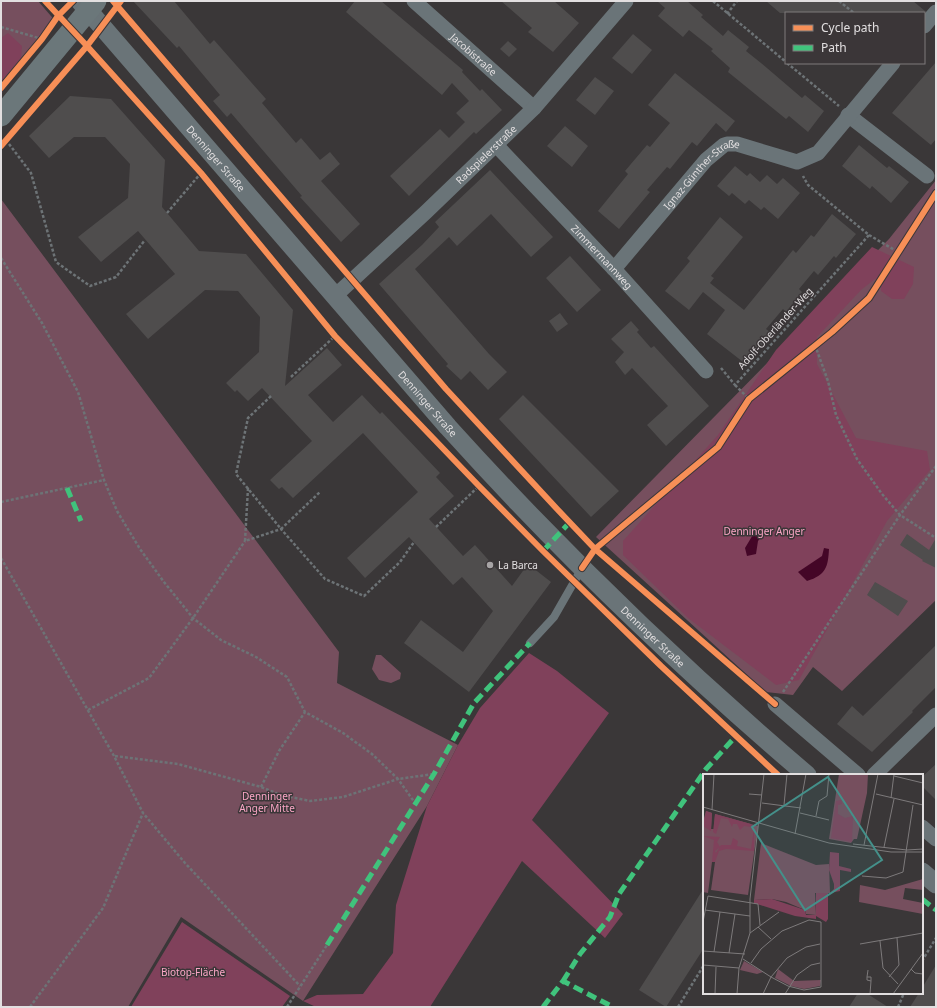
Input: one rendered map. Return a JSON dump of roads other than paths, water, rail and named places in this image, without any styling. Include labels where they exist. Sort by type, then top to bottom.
[{"type":"main road","points":[[1,116],[88,4]]},
{"type":"street","name":"Jacobistraße","points":[[414,1],[534,108]]},
{"type":"street","name":"Radspielerstraße","points":[[335,296],[534,108],[626,1]]},
{"type":"street","name":"Denninger Straße","points":[[88,4],[335,296],[474,456],[530,516],[668,651],[806,774]]},
{"type":"street","points":[[925,25],[936,12]]},
{"type":"street","points":[[892,64],[848,115],[927,176]]},
{"type":"street","name":"Ignaz-Günther-Straße","points":[[614,268],[706,160],[724,145],[737,144],[797,162],[818,153],[848,115]]},
{"type":"street","name":"Zimmermannweg","points":[[496,145],[711,367]]},
{"type":"street","points":[[775,704],[857,774]]},
{"type":"street","points":[[875,774],[936,715]]},
{"type":"street","points":[[923,828],[936,838]]},
{"type":"street","points":[[923,873],[936,884]]},
{"type":"lane","points":[[530,643],[554,617],[582,568]]},
{"type":"place","name":"La Barca","points":[[490,565]]},
{"type":"park label","name":"Denninger Anger","points":[[764,531]]},
{"type":"park label","name":"Denninger Anger Mitte","points":[[267,802]]},
{"type":"park label","name":"Biotop-Fläche","points":[[193,972]]}]
